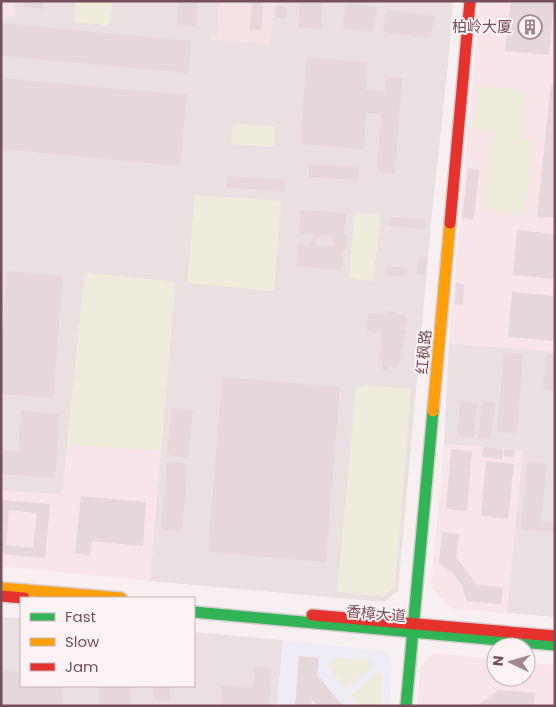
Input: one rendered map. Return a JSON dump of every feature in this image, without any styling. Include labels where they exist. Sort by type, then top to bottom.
[{"type":"main road","name":"红枫路","points":[[406,706],[470,1]]},
{"type":"main road","points":[[1,588],[109,597]]},
{"type":"main road","points":[[1,596],[20,598]]},
{"type":"main road","name":"香樟大道","points":[[195,605],[555,645]]},
{"type":"main road","name":"香樟大道","points":[[195,612],[555,636]]},
{"type":"shaded area","points":[[1,1],[16,1],[15,17],[1,16]]},
{"type":"shaded area","points":[[16,1],[76,1],[74,22],[110,25],[112,1],[219,1],[217,35],[210,34],[210,39],[270,44],[274,1],[453,1],[398,591],[385,602],[150,581],[175,282],[85,273],[62,495],[1,490],[1,16],[14,17]]},
{"type":"shaded area","points":[[76,1],[112,1],[110,25],[74,22]]},
{"type":"shaded area","points":[[219,1],[274,1],[270,44],[210,39],[210,34],[217,34]]},
{"type":"shaded area","points":[[480,1],[555,1],[555,352],[449,343]]},
{"type":"shaded area","points":[[477,86],[527,91],[522,139],[533,140],[525,215],[483,210],[491,136],[497,137],[497,132],[472,129]]},
{"type":"shaded area","points":[[233,123],[275,127],[274,147],[231,144]]},
{"type":"shaded area","points":[[195,195],[281,201],[274,291],[187,283]]},
{"type":"shaded area","points":[[355,213],[381,215],[373,281],[349,278]]},
{"type":"shaded area","points":[[85,273],[175,282],[161,451],[67,444]]},
{"type":"shaded area","points":[[449,343],[555,352],[555,617],[507,613],[523,450],[444,444]]},
{"type":"shaded area","points":[[363,385],[411,389],[395,587],[385,597],[337,592],[356,390]]},
{"type":"shaded area","points":[[67,444],[161,451],[150,581],[1,566],[1,490],[62,495]]},
{"type":"shaded area","points":[[444,444],[524,450],[507,613],[451,609],[431,587]]},
{"type":"shaded area","points":[[1,617],[20,618],[20,687],[195,687],[195,632],[283,640],[277,706],[1,706]]},
{"type":"shaded area","points":[[283,640],[386,651],[392,667],[389,706],[277,706]]},
{"type":"shaded area","points":[[433,653],[486,658],[486,687],[536,687],[536,663],[555,665],[555,706],[417,706],[421,667]]},
{"type":"shaded area","points":[[336,657],[371,661],[374,666],[346,689],[328,666]]},
{"type":"shaded area","points":[[379,672],[384,676],[380,706],[359,706],[351,695]]},
{"type":"building","points":[[24,1],[43,1],[43,9],[24,7]]},
{"type":"building","points":[[179,1],[198,1],[196,26],[177,25]]},
{"type":"building","points":[[252,1],[263,1],[261,31],[250,30]]},
{"type":"building","points":[[300,1],[323,2],[321,29],[298,27]]},
{"type":"building","name":"柏岭大厦","points":[[511,1],[554,1],[549,55],[505,51]]},
{"type":"building","points":[[345,3],[377,7],[374,32],[343,29]]},
{"type":"building","points":[[277,6],[287,7],[286,18],[276,17]]},
{"type":"building","points":[[386,10],[434,16],[431,38],[383,32]]},
{"type":"building","points":[[1,23],[191,41],[188,73],[1,56]]},
{"type":"building","points":[[307,57],[368,62],[366,89],[385,91],[386,77],[402,78],[395,173],[377,172],[381,114],[366,113],[364,149],[300,144]]},
{"type":"building","points":[[1,78],[187,95],[180,166],[1,149]]},
{"type":"building","points":[[551,83],[555,83],[555,218],[537,217]]},
{"type":"building","points":[[309,164],[359,167],[358,180],[309,177]]},
{"type":"building","points":[[468,168],[479,170],[474,219],[462,218]]},
{"type":"building","points":[[227,176],[286,180],[285,192],[226,187]]},
{"type":"building","points":[[301,210],[346,213],[344,234],[347,235],[346,250],[343,250],[341,270],[296,266],[298,244],[309,245],[314,234],[299,233]],"holes":[[[320,235],[334,236],[333,247],[315,245]]]},
{"type":"building","points":[[391,217],[427,220],[426,229],[390,226]]},
{"type":"building","points":[[517,230],[555,234],[555,279],[513,275]]},
{"type":"building","points":[[419,257],[427,258],[425,275],[417,274]]},
{"type":"building","points":[[386,266],[408,268],[407,277],[385,275]]},
{"type":"building","points":[[7,271],[63,276],[53,398],[1,394],[1,342]]},
{"type":"building","points":[[456,283],[464,284],[463,305],[455,304]]},
{"type":"building","points":[[512,292],[555,296],[555,341],[508,337]]},
{"type":"building","points":[[387,311],[396,312],[395,316],[399,314],[406,316],[407,320],[406,327],[401,329],[405,331],[405,335],[399,364],[397,369],[390,366],[390,370],[382,369],[382,359],[379,359],[382,335],[384,333],[367,331],[368,313],[387,314]]},
{"type":"building","points":[[504,352],[523,354],[517,433],[497,432]]},
{"type":"building","points":[[546,353],[555,354],[555,391],[543,389]]},
{"type":"building","points":[[222,377],[340,387],[326,562],[208,552]]},
{"type":"building","points":[[460,401],[477,403],[474,437],[457,436]]},
{"type":"building","points":[[482,401],[495,402],[491,439],[478,438]]},
{"type":"building","points":[[172,408],[193,410],[188,457],[167,455]]},
{"type":"building","points":[[21,411],[60,414],[55,478],[1,474],[1,451],[18,452]]},
{"type":"building","points":[[483,447],[503,449],[502,459],[482,457]]},
{"type":"building","points":[[451,449],[472,451],[467,511],[446,509]]},
{"type":"building","points":[[504,449],[515,450],[514,457],[504,456]]},
{"type":"building","points":[[486,461],[514,464],[508,519],[481,516]]},
{"type":"building","points":[[167,462],[188,464],[182,531],[161,529]]},
{"type":"building","points":[[527,462],[547,464],[541,521],[555,523],[555,532],[521,529]]},
{"type":"building","points":[[81,496],[146,502],[143,546],[92,541],[90,555],[75,553]]},
{"type":"building","points":[[1,500],[50,504],[45,558],[1,554]],"holes":[[[9,510],[37,513],[33,548],[6,545]]]},
{"type":"building","points":[[442,532],[459,534],[456,557],[477,585],[503,587],[501,604],[467,601],[462,585],[452,572],[439,564]]},
{"type":"building","points":[[299,656],[319,658],[317,675],[343,706],[317,706],[312,699],[311,706],[295,706]]},
{"type":"building","points":[[255,667],[272,669],[269,706],[220,705],[222,685],[253,688]]},
{"type":"building","points":[[1,670],[20,672],[20,687],[63,687],[62,706],[1,706]]},
{"type":"building","points":[[100,687],[132,687],[130,706],[99,706]]},
{"type":"building","points":[[154,687],[171,687],[169,701],[153,700]]},
{"type":"building","points":[[498,690],[535,693],[534,706],[477,706]]},
{"type":"traffic: fast","points":[[406,706],[433,411]]},
{"type":"traffic: fast","points":[[195,612],[555,645]]},
{"type":"traffic: slow","points":[[433,411],[450,223]]},
{"type":"traffic: slow","points":[[1,588],[109,597]]},
{"type":"traffic: jam","points":[[450,223],[470,1]]},
{"type":"traffic: jam","points":[[1,596],[20,598]]},
{"type":"traffic: jam","points":[[312,615],[555,636]]},
{"type":"place","name":"柏岭大厦","points":[[530,27]]}]
